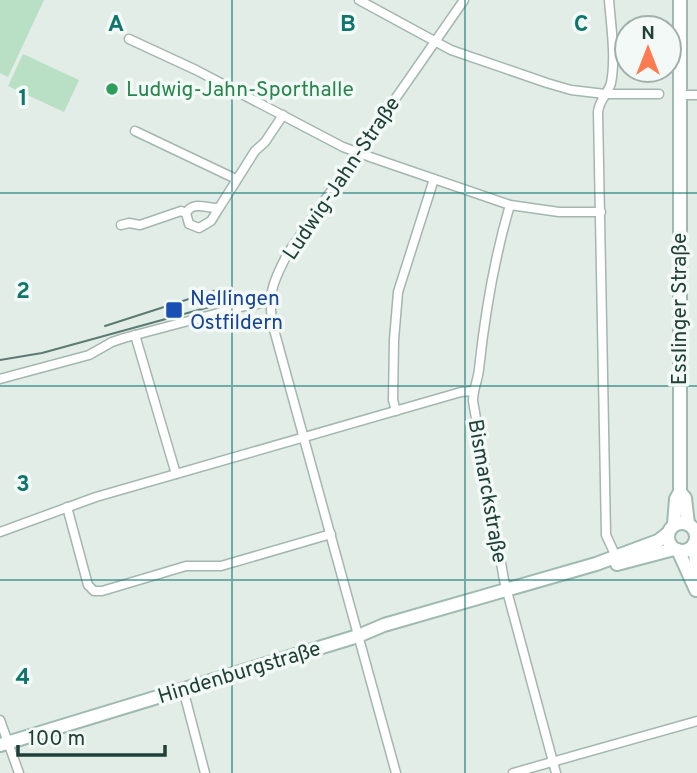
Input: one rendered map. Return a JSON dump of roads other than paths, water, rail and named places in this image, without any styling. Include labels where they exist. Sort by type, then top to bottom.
[{"type":"main road","name":"Esslinger Straße","points":[[680,0],[680,492],[676,499],[668,543],[684,560],[696,593]]},
{"type":"main road","name":"Esslinger Straße","points":[[680,492],[685,498],[688,524],[696,533],[696,593]]},
{"type":"main road","points":[[671,529],[688,524]]},
{"type":"main road","name":"Hindenburgstraße","points":[[618,560],[658,541],[671,529]]},
{"type":"main road","points":[[676,550],[689,549],[694,544]]},
{"type":"main road","name":"Hindenburgstraße","points":[[4,744],[358,635],[385,631],[618,560],[676,550]]},
{"type":"street","points":[[359,0],[450,50],[547,83],[571,90],[605,94],[659,94]]},
{"type":"street","name":"Ludwig-Jahn-Straße","points":[[269,302],[275,279],[288,253],[464,0]]},
{"type":"street","points":[[609,0],[611,79],[598,112],[606,535],[618,560]]},
{"type":"street","points":[[129,38],[358,152],[510,205],[559,212],[601,212]]},
{"type":"street","points":[[680,95],[697,95]]},
{"type":"street","points":[[219,208],[189,208],[186,213],[189,224],[199,228],[211,221],[255,150],[265,142],[283,115]]},
{"type":"street","points":[[135,131],[236,179]]},
{"type":"street","points":[[396,411],[393,400],[398,292],[434,179]]},
{"type":"street","name":"Bismarckstraße","points":[[510,205],[491,282],[479,374],[473,391],[480,450],[507,593],[556,773]]},
{"type":"street","points":[[121,225],[140,225],[181,211],[186,213]]},
{"type":"street","points":[[0,379],[89,355],[112,342],[135,335],[269,302],[303,438],[396,773]]},
{"type":"street","points":[[135,335],[176,474]]},
{"type":"street","points":[[0,532],[176,474],[461,392],[473,391]]},
{"type":"street","points":[[67,508],[88,585],[94,591],[186,566],[221,566],[331,534]]},
{"type":"street","points":[[183,689],[205,773]]},
{"type":"street","points":[[0,720],[4,744],[19,773]]},
{"type":"street","points":[[513,773],[697,721]]},
{"type":"tram line","points":[[105,326],[220,289]]},
{"type":"tram line","points":[[0,360],[42,353],[224,303]]},
{"type":"place","name":"Ludwig-Jahn-Sporthalle","points":[[112,89]]},
{"type":"place","name":"Nellingen Ostfildern","points":[[174,310]]}]
